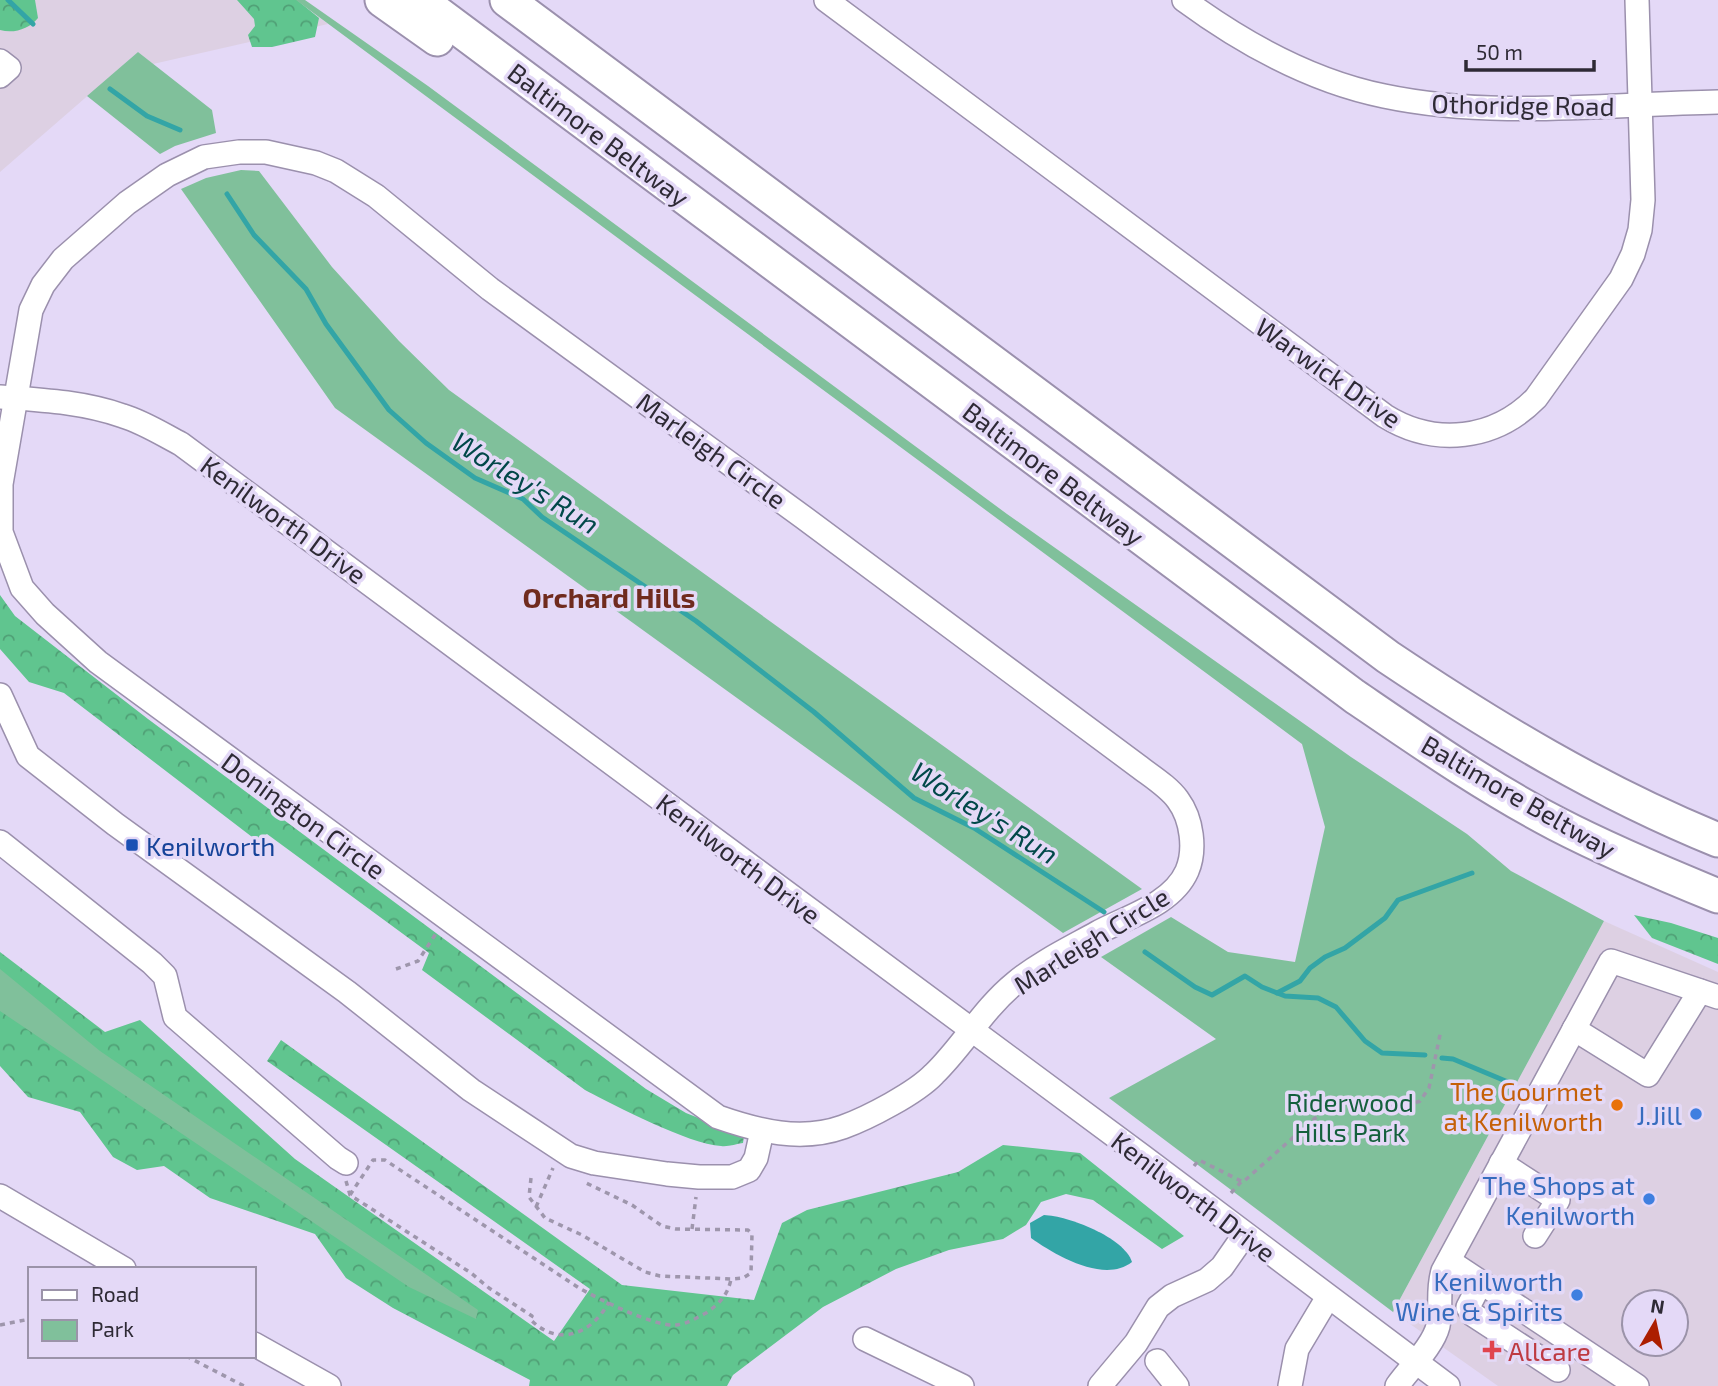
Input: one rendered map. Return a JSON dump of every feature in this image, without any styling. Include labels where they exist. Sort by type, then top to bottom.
[{"type":"highway","points":[[382,0],[826,319],[867,334]]},
{"type":"highway","name":"Baltimore Beltway","points":[[420,0],[1343,688],[1454,764],[1556,824],[1648,868],[1718,896]]},
{"type":"highway","name":"Baltimore Beltway","points":[[507,0],[1388,657],[1480,719],[1578,776],[1667,819],[1718,840]]},
{"type":"street","name":"Warwick Drive","points":[[826,0],[1385,416],[1401,426],[1443,436],[1485,432],[1522,412],[1536,398],[1621,279],[1633,254],[1640,230],[1643,200],[1637,0]]},
{"type":"street","name":"Othoridge Road","points":[[1184,0],[1254,47],[1339,84],[1382,96],[1465,107],[1718,102]]},
{"type":"street","points":[[0,61],[9,68],[0,76]]},
{"type":"street","name":"Marleigh Circle","points":[[8,397],[31,310],[43,285],[63,259],[127,203],[167,175],[204,157],[239,152],[265,152],[316,163],[336,171],[376,196],[491,289],[814,525],[1138,766],[1177,798],[1186,812],[1192,841],[1187,871],[1176,888],[1015,983],[971,1029]]},
{"type":"street","name":"Donington Circle","points":[[8,397],[1,484],[1,532],[22,588],[45,614],[98,662],[719,1117],[778,1134],[809,1134],[840,1129],[868,1117],[933,1076],[971,1029]]},
{"type":"street","name":"Kenilworth Drive","points":[[8,397],[56,401],[102,409],[138,422],[181,444],[1448,1386]]},
{"type":"street","points":[[0,695],[28,757],[114,824],[347,992],[471,1090],[571,1156],[594,1163],[667,1174],[732,1177],[749,1170],[756,1158],[762,1131]]},
{"type":"street","points":[[0,842],[152,963],[165,976],[175,1017],[346,1163]]},
{"type":"street","points":[[1397,1386],[1437,1330],[1440,1281],[1449,1261],[1501,1163],[1611,961],[1709,994],[1648,1076],[1574,1029]]},
{"type":"street","points":[[1501,1163],[1558,1200],[1535,1236]]},
{"type":"street","points":[[0,1196],[121,1267]]},
{"type":"street","points":[[1100,1386],[1136,1343],[1158,1307],[1172,1296],[1207,1280],[1222,1267],[1245,1234]]},
{"type":"street","points":[[1449,1261],[1477,1290],[1562,1364]]},
{"type":"street","points":[[1477,1290],[1468,1307],[1472,1314],[1562,1364],[1637,1386]]},
{"type":"street","points":[[1290,1386],[1297,1349],[1328,1297]]},
{"type":"street","points":[[865,1339],[962,1386]]},
{"type":"street","points":[[256,1345],[329,1386]]},
{"type":"street","points":[[1157,1361],[1177,1386]]},
{"type":"path","points":[[396,969],[418,961],[446,919]]},
{"type":"path","points":[[1231,1194],[1242,1181],[1335,1104],[1353,1101],[1402,1108],[1420,1101],[1429,1088],[1441,1030]]},
{"type":"path","points":[[350,1195],[373,1160],[385,1160],[579,1288],[662,1325],[690,1322],[710,1310],[729,1291],[731,1279]]},
{"type":"path","points":[[1194,1166],[1199,1160],[1242,1181]]},
{"type":"path","points":[[346,1163],[343,1166],[350,1195],[471,1273],[531,1316],[533,1322],[554,1335],[569,1336],[587,1327],[609,1303]]},
{"type":"path","points":[[536,1207],[554,1167]]},
{"type":"path","points":[[531,1178],[529,1198],[545,1218],[582,1235],[645,1272],[660,1276],[731,1279],[743,1278],[751,1273],[752,1234],[743,1230],[662,1226],[632,1205],[576,1178]]},
{"type":"path","points":[[692,1229],[696,1200]]},
{"type":"path","points":[[0,1325],[28,1318]]},
{"type":"path","points":[[191,1358],[244,1386]]},
{"type":"shaded area","points":[[0,0],[296,0],[328,24],[153,64],[138,52],[0,172]]},
{"type":"shaded area","points":[[1604,921],[1718,972],[1718,1386],[1498,1386],[1393,1312]]},
{"type":"shaded area","points":[[1044,1215],[1067,1219],[1094,1229],[1118,1244],[1132,1262],[1121,1268],[1108,1270],[1094,1269],[1066,1259],[1031,1238],[1030,1223]]},
{"type":"green space","points":[[0,0],[35,0],[38,18],[21,30],[0,30]]},
{"type":"green space","points":[[237,0],[297,0],[319,18],[315,37],[272,47],[252,47],[248,35],[255,26],[254,19]]},
{"type":"green space","name":"Riderwood Hills Park","points":[[296,0],[305,0],[428,86],[1007,514],[1351,757],[1467,834],[1511,871],[1604,921],[1393,1312],[1109,1098],[1216,1039],[1101,957],[1171,917],[1228,952],[1295,962],[1325,827],[1302,744]]},
{"type":"green space","points":[[138,52],[212,110],[216,133],[175,146],[160,154],[87,96]]},
{"type":"green space","points":[[241,170],[259,171],[332,267],[399,341],[449,390],[1142,889],[1063,933],[335,408],[181,189],[206,178]]},
{"type":"green space","points":[[0,595],[15,616],[148,719],[646,1089],[686,1113],[744,1136],[743,1143],[721,1146],[690,1139],[585,1090],[422,970],[429,953],[267,834],[256,840],[64,693],[29,682],[0,649]]},
{"type":"green space","points":[[1634,915],[1718,938],[1718,964],[1652,938]]},
{"type":"green space","points":[[0,952],[105,1032],[140,1020],[295,1159],[554,1341],[590,1289],[267,1061],[281,1040],[622,1285],[754,1300],[782,1223],[807,1210],[958,1172],[1003,1145],[1080,1153],[1184,1236],[1162,1249],[1093,1200],[1066,1194],[1041,1202],[1026,1225],[1003,1239],[949,1250],[896,1269],[823,1307],[733,1375],[727,1386],[529,1386],[530,1380],[393,1308],[346,1278],[315,1234],[210,1198],[164,1166],[137,1170],[113,1157],[80,1112],[28,1097],[0,1066]]},
{"type":"green space","points":[[0,969],[100,1051],[478,1310],[476,1319],[409,1287],[0,1011]]},
{"type":"waterway","name":"Worley's Run","points":[[8,0],[33,24]]},
{"type":"waterway","name":"Worley's Run","points":[[110,89],[147,116],[180,130]]},
{"type":"waterway","name":"Worley's Run","points":[[227,194],[254,235],[306,289],[326,324],[389,410],[426,443],[475,478],[523,499],[542,517],[696,621],[814,712],[914,798],[974,828],[1104,912]]},
{"type":"waterway","name":"Worley's Run","points":[[1277,993],[1300,981],[1310,968],[1325,957],[1345,948],[1385,918],[1398,900],[1472,873]]},
{"type":"waterway","points":[[1145,952],[1195,987],[1212,995],[1245,976],[1262,987],[1285,996],[1318,998],[1336,1007],[1365,1041],[1382,1053],[1425,1055]]},
{"type":"waterway","points":[[1442,1058],[1453,1059],[1508,1082]]},
{"type":"place","name":"Kenilworth","points":[[132,845]]},
{"type":"place","name":"The Gourmet at Kenilworth","points":[[1617,1105]]},
{"type":"place","name":"J.Jill","points":[[1696,1114]]},
{"type":"place","name":"The Shops at Kenilworth","points":[[1649,1199]]},
{"type":"place","name":"Kenilworth Wine & Spirits","points":[[1577,1295]]},
{"type":"place","name":"Allcare","points":[[1492,1350]]},
{"type":"district","name":"Orchard Hills","points":[[609,597]]}]
